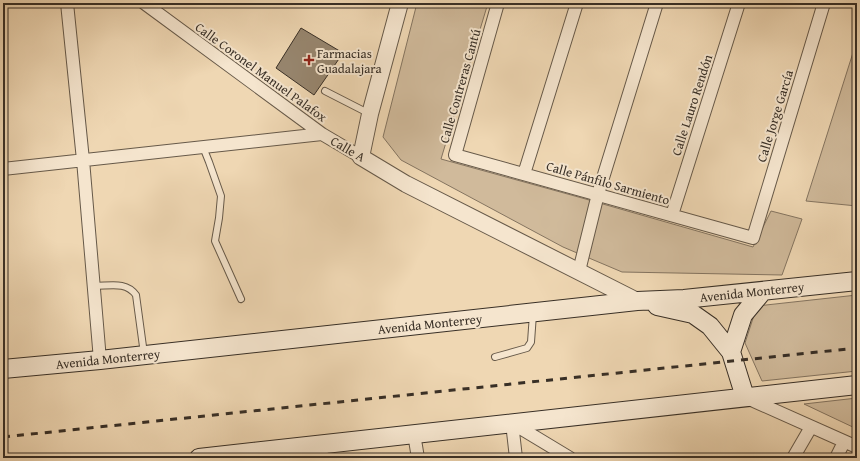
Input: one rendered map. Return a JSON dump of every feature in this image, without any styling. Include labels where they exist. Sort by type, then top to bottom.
[{"type":"main road","name":"Avenida Monterrey","points":[[3,369],[100,360],[637,301],[684,299],[857,281]]},
{"type":"main road","points":[[731,352],[743,315],[763,291]]},
{"type":"main road","points":[[637,301],[693,314],[710,326],[731,352],[745,397]]},
{"type":"main road","points":[[199,458],[322,452],[414,434],[857,385]]},
{"type":"street","points":[[67,3],[83,160],[100,360]]},
{"type":"street","name":"Calle Coronel Manuel Palafox","points":[[144,3],[322,134]]},
{"type":"street","points":[[362,157],[370,114],[400,3]]},
{"type":"street","name":"Calle Contreras Cantú","points":[[455,155],[498,3]]},
{"type":"street","points":[[524,174],[577,3]]},
{"type":"street","points":[[579,271],[598,194],[657,3]]},
{"type":"street","name":"Calle Lauro Rendón","points":[[672,215],[739,3]]},
{"type":"street","name":"Calle Jorge García","points":[[753,238],[824,3]]},
{"type":"street","name":"Calle A","points":[[3,169],[322,134],[406,184],[637,301]]},
{"type":"street","name":"Calle Pánfilo Sarmiento","points":[[455,155],[753,238]]},
{"type":"street","points":[[745,397],[857,447]]},
{"type":"street","points":[[512,423],[516,458]]},
{"type":"street","points":[[512,423],[570,458]]},
{"type":"street","points":[[793,458],[811,427]]},
{"type":"street","points":[[414,434],[418,458]]},
{"type":"street","points":[[836,458],[844,442]]},
{"type":"lane","points":[[325,91],[370,114]]},
{"type":"lane","points":[[203,147],[210,162],[221,196],[215,241],[241,299]]},
{"type":"lane","points":[[94,286],[124,286],[131,289],[136,295],[144,355]]},
{"type":"lane","points":[[495,357],[527,348],[531,342],[533,312]]},
{"type":"shaded area","points":[[417,3],[488,3],[441,159],[753,247],[771,211],[802,219],[782,275],[622,272],[563,247],[401,160],[383,137]]},
{"type":"shaded area","points":[[857,40],[857,206],[806,201]]},
{"type":"shaded area","points":[[857,295],[857,371],[762,381],[745,343],[757,306]]},
{"type":"shaded area","points":[[857,398],[857,429],[804,404]]},
{"type":"building","name":"Farmacias Guadalajara","points":[[301,28],[343,53],[314,95],[276,68]]},
{"type":"railway","points":[[3,437],[857,348]]},
{"type":"place","name":"Farmacias Guadalajara","points":[[309,60]]}]
